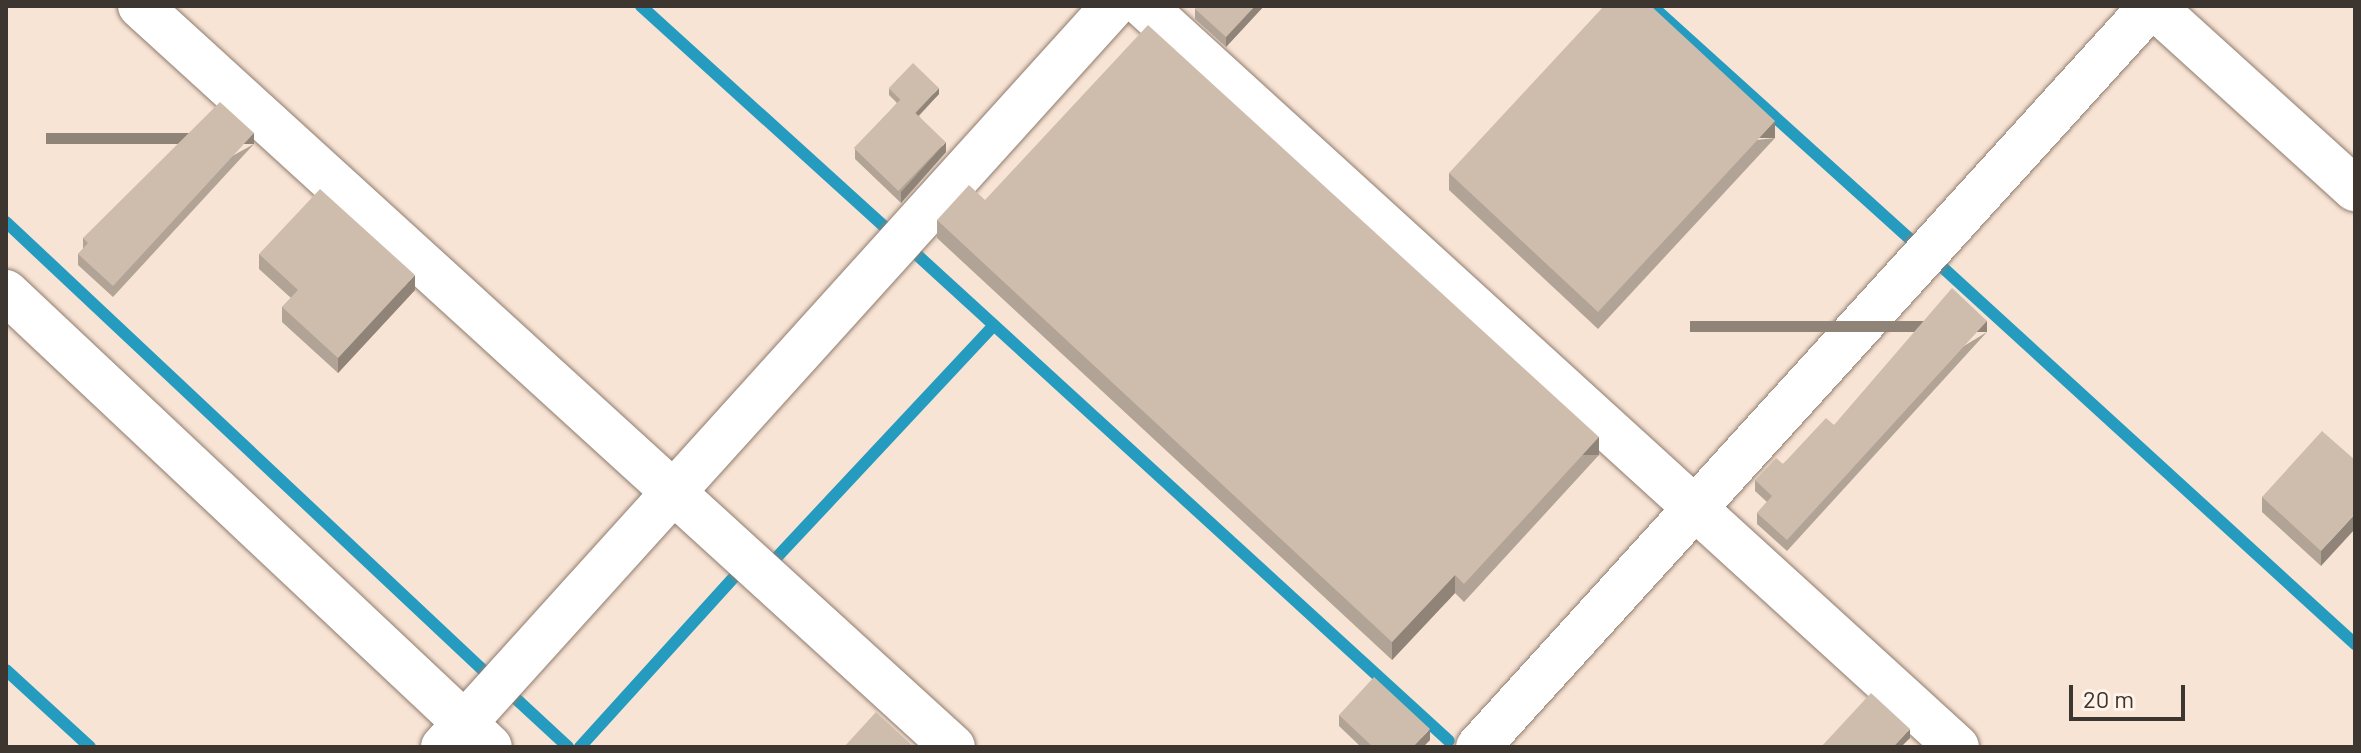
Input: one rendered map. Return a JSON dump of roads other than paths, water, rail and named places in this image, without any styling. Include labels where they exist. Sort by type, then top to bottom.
[{"type":"street","points":[[140,6],[953,747]]},
{"type":"street","points":[[6,292],[466,739],[673,494],[1113,6]]},
{"type":"street","points":[[1144,6],[1957,747]]},
{"type":"street","points":[[1478,747],[2152,6],[2355,189]]},
{"type":"waterway","points":[[641,6],[889,231]]},
{"type":"waterway","points":[[1652,6],[1912,241]]},
{"type":"waterway","points":[[6,222],[485,672]]},
{"type":"waterway","points":[[915,253],[1449,741]]},
{"type":"waterway","points":[[1941,266],[2355,644]]},
{"type":"waterway","points":[[778,556],[994,325]]},
{"type":"waterway","points":[[580,747],[735,576]]},
{"type":"waterway","points":[[6,670],[90,747]]},
{"type":"waterway","points":[[513,696],[568,747]]}]
